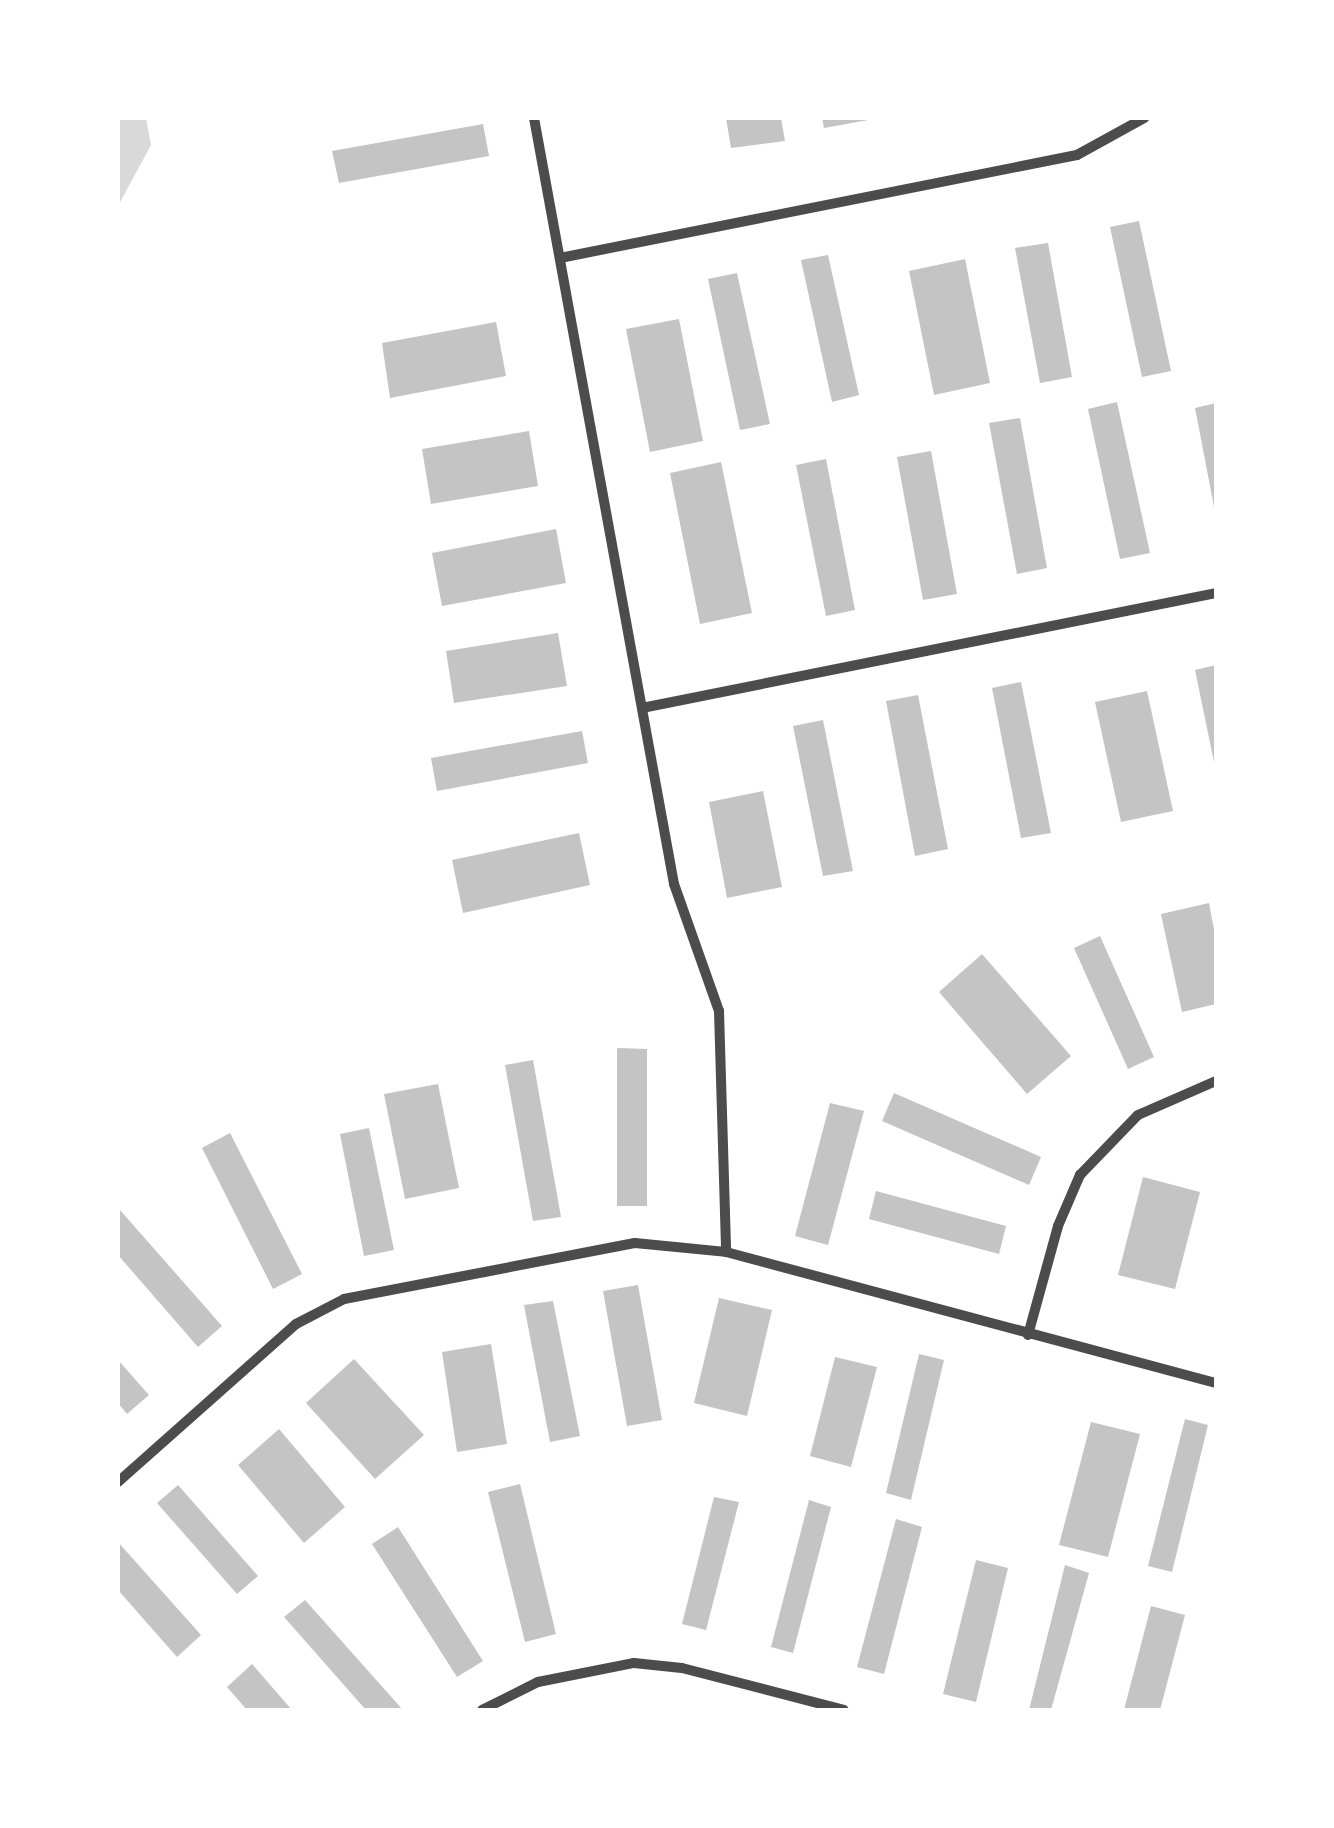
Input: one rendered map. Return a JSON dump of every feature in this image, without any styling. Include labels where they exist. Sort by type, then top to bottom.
[{"type":"street","points":[[534,118],[676,897],[719,1011],[726,1252]]},
{"type":"street","points":[[560,258],[1077,155],[1144,118]]},
{"type":"street","points":[[642,708],[1216,593]]},
{"type":"street","points":[[1028,1335],[1058,1226],[1080,1175],[1138,1115],[1216,1081]]},
{"type":"street","points":[[118,1482],[296,1324],[344,1299],[635,1243],[726,1252],[1216,1383]]},
{"type":"street","points":[[482,1710],[538,1682],[634,1663],[682,1668],[844,1710]]},
{"type":"shaded area","points":[[118,118],[146,118],[151,145],[118,206]]},
{"type":"building","points":[[726,118],[781,118],[785,141],[731,148]]},
{"type":"building","points":[[822,118],[874,118],[874,119],[824,128]]},
{"type":"building","points":[[483,124],[489,156],[339,183],[332,151]]},
{"type":"building","points":[[1139,221],[1171,371],[1142,377],[1110,227]]},
{"type":"building","points":[[1048,243],[1072,377],[1040,383],[1015,248]]},
{"type":"building","points":[[828,255],[859,395],[832,402],[801,260]]},
{"type":"building","points":[[965,259],[990,383],[934,395],[909,271]]},
{"type":"building","points":[[737,273],[770,424],[740,430],[708,279]]},
{"type":"building","points":[[679,319],[703,441],[650,452],[626,329]]},
{"type":"building","points":[[496,322],[506,376],[390,398],[382,343]]},
{"type":"building","points":[[1117,402],[1150,553],[1120,559],[1088,409]]},
{"type":"building","points":[[1216,403],[1216,511],[1215,512],[1195,408]]},
{"type":"building","points":[[1020,418],[1047,568],[1017,574],[989,423]]},
{"type":"building","points":[[529,431],[538,486],[431,504],[422,449]]},
{"type":"building","points":[[931,451],[957,594],[923,600],[897,457]]},
{"type":"building","points":[[826,459],[855,610],[826,616],[796,465]]},
{"type":"building","points":[[721,462],[752,613],[700,624],[670,473]]},
{"type":"building","points":[[556,529],[566,583],[442,606],[432,553]]},
{"type":"building","points":[[558,633],[567,686],[454,703],[446,651]]},
{"type":"building","points":[[1216,665],[1216,766],[1215,767],[1195,670]]},
{"type":"building","points":[[1021,682],[1051,833],[1021,838],[992,688]]},
{"type":"building","points":[[1147,691],[1173,811],[1121,822],[1095,702]]},
{"type":"building","points":[[918,695],[948,849],[915,856],[886,701]]},
{"type":"building","points":[[823,720],[853,871],[823,876],[793,726]]},
{"type":"building","points":[[582,731],[588,763],[437,791],[431,758]]},
{"type":"building","points":[[763,791],[782,887],[727,898],[709,802]]},
{"type":"building","points":[[579,833],[590,885],[463,913],[452,860]]},
{"type":"building","points":[[1209,903],[1216,940],[1216,1004],[1182,1012],[1161,914]]},
{"type":"building","points":[[1100,936],[1154,1057],[1128,1069],[1074,948]]},
{"type":"building","points":[[982,954],[1071,1056],[1027,1094],[939,992]]},
{"type":"building","points":[[617,1048],[647,1049],[647,1206],[617,1206]]},
{"type":"building","points":[[533,1060],[561,1217],[533,1221],[505,1065]]},
{"type":"building","points":[[438,1084],[459,1188],[405,1199],[384,1094]]},
{"type":"building","points":[[894,1093],[1041,1157],[1029,1185],[882,1121]]},
{"type":"building","points":[[830,1103],[864,1111],[828,1245],[795,1236]]},
{"type":"building","points":[[369,1128],[394,1250],[364,1256],[340,1134]]},
{"type":"building","points":[[230,1133],[302,1274],[273,1289],[202,1148]]},
{"type":"building","points":[[1143,1177],[1200,1192],[1175,1289],[1118,1275]]},
{"type":"building","points":[[876,1191],[1006,1226],[999,1254],[869,1219]]},
{"type":"building","points":[[120,1210],[222,1326],[198,1347],[118,1255]]},
{"type":"building","points":[[638,1285],[662,1420],[627,1426],[603,1291]]},
{"type":"building","points":[[719,1298],[772,1310],[747,1416],[694,1403]]},
{"type":"building","points":[[553,1301],[580,1436],[550,1442],[524,1305]]},
{"type":"building","points":[[491,1344],[507,1444],[457,1452],[442,1352]]},
{"type":"building","points":[[919,1354],[944,1360],[911,1500],[886,1493]]},
{"type":"building","points":[[835,1357],[877,1367],[851,1467],[810,1456]]},
{"type":"building","points":[[354,1359],[424,1435],[375,1479],[306,1403]]},
{"type":"building","points":[[118,1360],[149,1395],[127,1414],[118,1403]]},
{"type":"building","points":[[1185,1419],[1208,1425],[1172,1572],[1148,1566]]},
{"type":"building","points":[[1091,1422],[1140,1434],[1108,1557],[1059,1545]]},
{"type":"building","points":[[279,1429],[345,1507],[304,1543],[238,1465]]},
{"type":"building","points":[[520,1484],[556,1634],[525,1642],[488,1492]]},
{"type":"building","points":[[178,1485],[258,1576],[237,1594],[157,1503]]},
{"type":"building","points":[[714,1497],[739,1502],[706,1630],[682,1624]]},
{"type":"building","points":[[809,1500],[831,1507],[793,1653],[771,1647]]},
{"type":"building","points":[[896,1519],[922,1527],[884,1674],[857,1667]]},
{"type":"building","points":[[398,1527],[483,1661],[457,1677],[372,1544]]},
{"type":"building","points":[[118,1542],[201,1635],[177,1657],[118,1590]]},
{"type":"building","points":[[976,1560],[1008,1568],[976,1702],[943,1694]]},
{"type":"building","points":[[1065,1565],[1089,1573],[1051,1710],[1029,1710]]},
{"type":"building","points":[[305,1600],[403,1710],[366,1710],[284,1617]]},
{"type":"building","points":[[1151,1606],[1185,1615],[1160,1710],[1124,1710]]},
{"type":"building","points":[[252,1664],[292,1710],[247,1710],[227,1687]]}]
